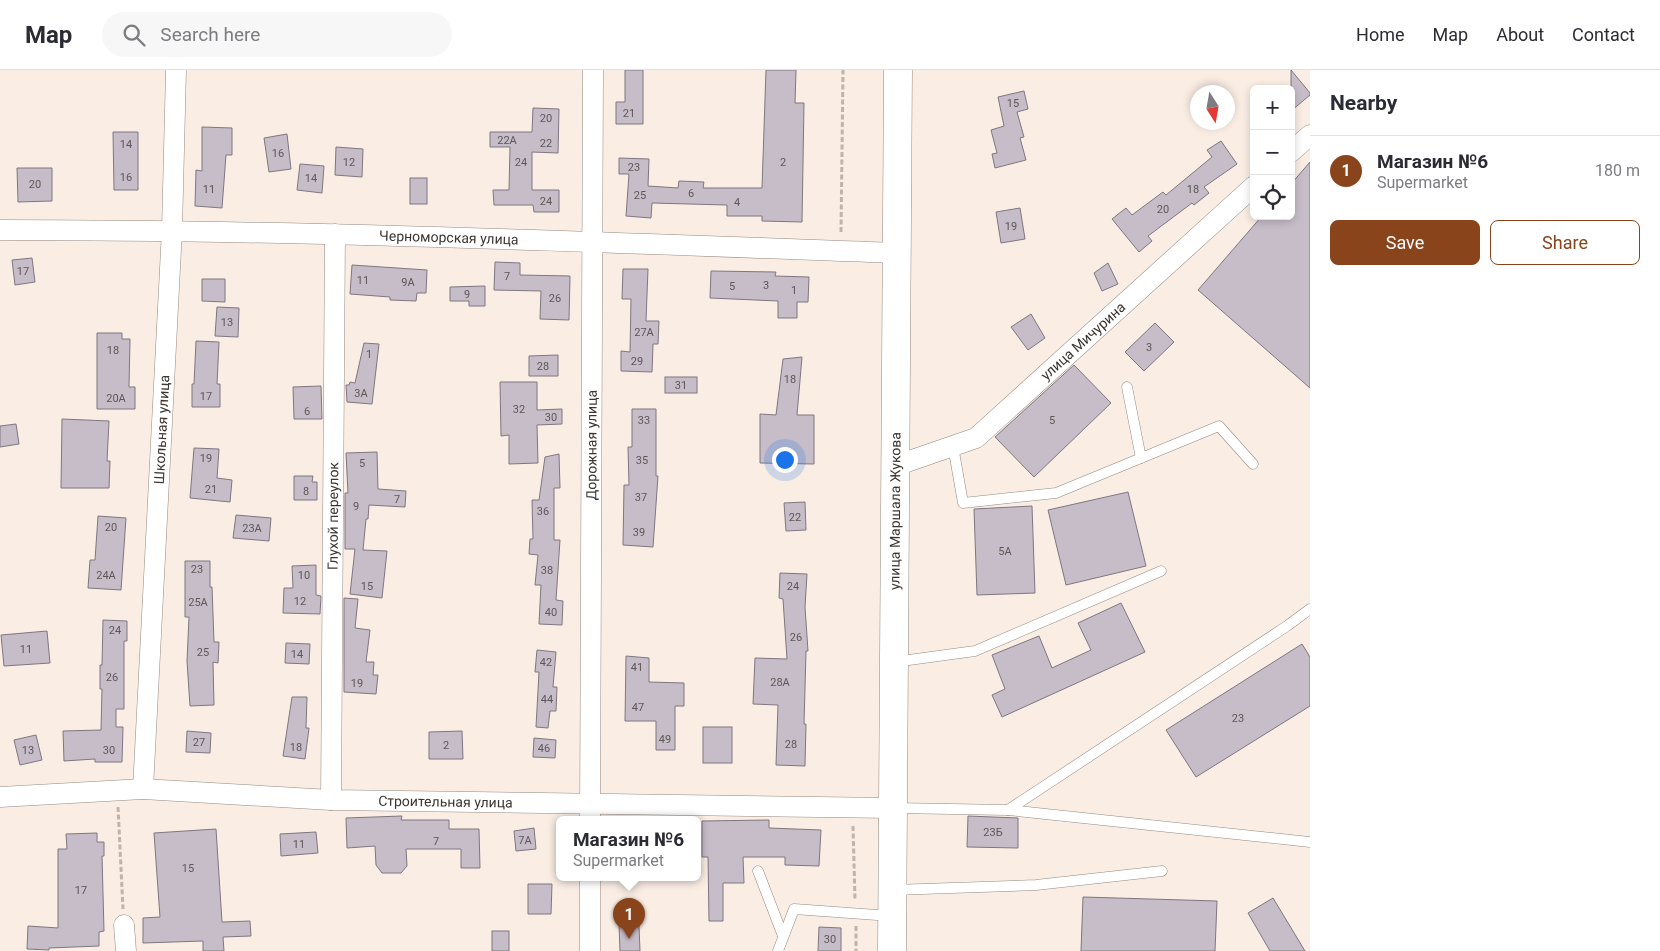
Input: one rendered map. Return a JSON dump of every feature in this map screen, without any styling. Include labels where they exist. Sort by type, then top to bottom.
[{"type":"main road","name":"улица Маршала Жукова","points":[[892,951],[898,70]]},
{"type":"street","name":"Школьная улица","points":[[143,789],[172,230],[176,70]]},
{"type":"street","name":"Дорожная улица","points":[[590,812],[593,70]]},
{"type":"street","points":[[1295,148],[1310,135]]},
{"type":"street","name":"улица Мичурина","points":[[894,466],[976,438],[1250,190]]},
{"type":"street","name":"Черноморская улица","points":[[0,230],[172,230],[334,234],[896,253]]},
{"type":"street","name":"Глухой переулок","points":[[331,800],[334,234]]},
{"type":"street","name":"Строительная улица","points":[[0,797],[143,789],[590,812],[892,808]]},
{"type":"street","points":[[590,881],[590,951]]},
{"type":"street","points":[[124,925],[126,951]]},
{"type":"lane","points":[[1127,387],[1141,458]]},
{"type":"lane","points":[[953,446],[963,503],[1056,493],[1220,426],[1253,464]]},
{"type":"lane","points":[[893,662],[974,651],[1161,571]]},
{"type":"lane","points":[[1008,810],[1310,609]]},
{"type":"lane","points":[[892,808],[1008,810],[1310,842]]},
{"type":"lane","points":[[758,871],[784,936]]},
{"type":"lane","points":[[778,951],[794,909],[855,913],[892,903],[1162,871]]},
{"type":"path","points":[[841,251],[843,70]]},
{"type":"path","points":[[117,789],[124,925]]},
{"type":"path","points":[[853,808],[856,951]]},
{"type":"building","points":[[625,70],[643,70],[643,124],[616,124],[616,102],[625,102]]},
{"type":"building","points":[[766,70],[796,70],[795,103],[804,103],[802,222],[762,221],[762,216],[727,216],[727,205],[652,203],[651,218],[626,216],[629,174],[619,174],[619,158],[649,159],[648,186],[678,188],[679,181],[704,182],[703,188],[762,188]]},
{"type":"building","points":[[1291,70],[1310,93],[1295,108],[1295,85],[1291,85]]},
{"type":"building","points":[[1024,91],[1028,109],[1017,112],[1024,137],[1020,138],[1026,160],[995,168],[992,154],[997,153],[991,130],[1004,126],[998,97]]},
{"type":"building","points":[[533,108],[559,109],[558,153],[532,152],[532,190],[559,190],[559,212],[534,212],[533,205],[494,205],[493,190],[509,190],[510,147],[490,147],[490,132],[532,132]]},
{"type":"building","points":[[202,127],[232,128],[232,155],[226,155],[222,208],[195,206],[196,170],[202,171]]},
{"type":"building","points":[[113,132],[138,132],[138,190],[114,190]]},
{"type":"building","points":[[287,134],[291,169],[269,172],[264,138]]},
{"type":"building","points":[[1221,141],[1237,164],[1204,187],[1209,193],[1194,205],[1192,203],[1148,236],[1152,241],[1139,252],[1112,219],[1126,208],[1132,215],[1163,192],[1166,195],[1212,157],[1207,150]]},
{"type":"building","points":[[336,147],[363,149],[362,177],[335,175]]},
{"type":"building","points":[[1310,162],[1310,388],[1198,290],[1259,220],[1295,220],[1295,179]]},
{"type":"building","points":[[300,164],[324,166],[322,193],[297,190]]},
{"type":"building","points":[[17,168],[52,168],[52,201],[18,202]]},
{"type":"building","points":[[410,178],[427,178],[427,204],[410,204]]},
{"type":"building","points":[[1020,208],[1025,239],[1001,243],[996,212]]},
{"type":"building","points":[[32,258],[35,282],[15,285],[12,260]]},
{"type":"building","points":[[495,262],[520,263],[520,275],[570,276],[569,320],[540,319],[541,291],[494,290]]},
{"type":"building","points":[[1108,263],[1118,284],[1102,291],[1094,273]]},
{"type":"building","points":[[352,265],[427,270],[426,293],[417,293],[416,301],[390,300],[390,297],[350,294]]},
{"type":"building","points":[[623,269],[648,269],[646,321],[659,321],[658,344],[653,344],[652,372],[621,371],[621,351],[630,352],[631,299],[622,299]]},
{"type":"building","points":[[711,271],[776,272],[775,276],[809,277],[808,302],[797,302],[797,318],[778,318],[778,301],[710,298]]},
{"type":"building","points":[[202,279],[225,279],[225,302],[202,301]]},
{"type":"building","points":[[485,286],[485,306],[469,306],[469,301],[450,301],[450,287]]},
{"type":"building","points":[[217,307],[239,308],[238,337],[215,336]]},
{"type":"building","points":[[1031,314],[1045,338],[1028,350],[1011,327]]},
{"type":"building","points":[[1155,323],[1174,342],[1144,371],[1125,352]]},
{"type":"building","points":[[97,333],[122,333],[122,339],[130,339],[129,387],[135,387],[135,409],[97,409]]},
{"type":"building","points":[[196,341],[219,342],[217,384],[220,384],[220,407],[192,407]]},
{"type":"building","points":[[364,343],[379,344],[372,404],[347,402],[346,385],[349,385],[350,382],[355,383]]},
{"type":"building","points":[[558,355],[558,376],[529,376],[529,356]]},
{"type":"building","points":[[802,357],[797,415],[814,415],[814,464],[760,463],[760,414],[776,415],[783,359]]},
{"type":"building","points":[[1074,365],[1111,403],[1034,477],[995,437]]},
{"type":"building","points":[[665,377],[697,377],[697,393],[665,393]]},
{"type":"building","points":[[500,382],[537,382],[537,410],[562,409],[562,424],[537,425],[538,463],[509,464],[509,435],[501,436]]},
{"type":"building","points":[[321,386],[322,419],[294,419],[293,387]]},
{"type":"building","points":[[632,409],[656,409],[656,476],[658,476],[653,547],[623,545],[624,485],[629,485],[628,447],[632,447]]},
{"type":"building","points":[[62,419],[109,421],[107,461],[110,461],[109,488],[61,488]]},
{"type":"building","points":[[16,424],[19,444],[0,447],[0,426]]},
{"type":"building","points":[[194,448],[219,449],[217,478],[232,480],[230,502],[190,498]]},
{"type":"building","points":[[377,452],[378,489],[406,491],[405,507],[369,505],[363,550],[387,551],[382,598],[350,594],[355,549],[345,549],[345,493],[348,493],[346,453]]},
{"type":"building","points":[[559,454],[560,488],[554,488],[554,540],[560,540],[556,600],[563,601],[562,625],[539,624],[541,585],[535,585],[538,555],[529,554],[530,539],[533,539],[532,500],[539,500],[545,457]]},
{"type":"building","points":[[294,476],[313,476],[312,482],[317,482],[317,500],[294,500]]},
{"type":"building","points":[[1128,492],[1146,566],[1066,585],[1048,510]]},
{"type":"building","points":[[805,502],[806,530],[786,531],[784,503]]},
{"type":"building","points":[[1032,506],[1035,593],[977,595],[974,509]]},
{"type":"building","points":[[236,515],[271,518],[269,541],[233,538]]},
{"type":"building","points":[[98,516],[126,518],[121,590],[88,588],[90,560],[95,560]]},
{"type":"building","points":[[185,561],[210,561],[214,642],[219,642],[218,663],[213,662],[214,705],[190,706],[187,661],[189,617],[185,617]]},
{"type":"building","points":[[316,565],[316,595],[321,596],[320,614],[283,613],[284,588],[293,588],[292,566]]},
{"type":"building","points":[[780,573],[807,574],[805,607],[808,651],[806,651],[804,724],[806,724],[805,766],[776,765],[778,705],[753,704],[755,658],[787,659],[783,599],[779,598]]},
{"type":"building","points":[[344,598],[358,599],[355,628],[370,630],[366,662],[374,662],[373,675],[378,675],[376,694],[344,692]]},
{"type":"building","points":[[1121,603],[1145,652],[1002,717],[992,695],[1005,689],[992,655],[1039,636],[1052,668],[1091,650],[1078,623]]},
{"type":"building","points":[[103,620],[127,621],[127,641],[124,641],[124,709],[116,709],[116,727],[123,727],[122,762],[95,762],[95,759],[64,761],[63,731],[101,730],[102,689],[100,689],[100,665],[102,665]]},
{"type":"building","points":[[47,631],[50,663],[4,666],[1,635]]},
{"type":"building","points":[[286,643],[310,644],[309,664],[285,663]]},
{"type":"building","points":[[1302,644],[1310,657],[1310,706],[1196,777],[1166,730]]},
{"type":"building","points":[[537,650],[556,652],[553,687],[557,687],[556,711],[550,711],[548,728],[536,727],[539,672],[535,672]]},
{"type":"building","points":[[626,656],[649,658],[649,682],[684,683],[684,706],[675,706],[675,750],[656,750],[656,721],[625,721]]},
{"type":"building","points":[[292,697],[307,697],[306,728],[309,728],[305,759],[283,756]]},
{"type":"building","points":[[703,727],[732,727],[732,763],[703,763]]},
{"type":"building","points":[[187,731],[211,733],[210,753],[186,752]]},
{"type":"building","points":[[462,731],[463,759],[429,759],[429,732]]},
{"type":"building","points":[[36,735],[42,760],[20,765],[14,740]]},
{"type":"building","points":[[534,738],[556,740],[555,758],[533,757]]},
{"type":"building","points":[[402,816],[401,820],[449,820],[449,829],[479,829],[480,868],[461,868],[461,849],[406,849],[407,866],[401,873],[382,873],[376,865],[375,846],[347,848],[346,818]]},
{"type":"building","points":[[968,816],[1018,818],[1018,848],[967,847]]},
{"type":"building","points":[[769,820],[769,828],[821,830],[819,866],[785,865],[785,857],[743,857],[744,883],[723,883],[723,921],[709,921],[708,857],[702,857],[702,821]]},
{"type":"building","points":[[534,828],[536,849],[516,851],[514,831]]},
{"type":"building","points":[[216,829],[222,922],[250,921],[251,936],[223,937],[224,951],[203,951],[203,941],[143,943],[143,918],[160,917],[154,833]]},
{"type":"building","points":[[316,832],[318,853],[281,856],[280,834]]},
{"type":"building","points":[[97,833],[97,842],[104,842],[104,856],[102,856],[104,931],[99,932],[99,946],[49,948],[49,950],[27,949],[28,926],[58,928],[58,849],[67,849],[66,834]]},
{"type":"building","points":[[528,884],[552,884],[551,914],[528,914]]},
{"type":"building","points":[[1083,897],[1217,901],[1215,951],[1081,951]]},
{"type":"building","points":[[1273,898],[1305,951],[1270,951],[1248,913]]},
{"type":"building","points":[[619,926],[639,926],[640,951],[620,951]]},
{"type":"building","points":[[819,927],[841,928],[841,951],[818,951]]},
{"type":"building","points":[[492,931],[509,931],[509,951],[492,951]]},
{"type":"place","name":"Магазин №6","points":[[629,939]]}]
